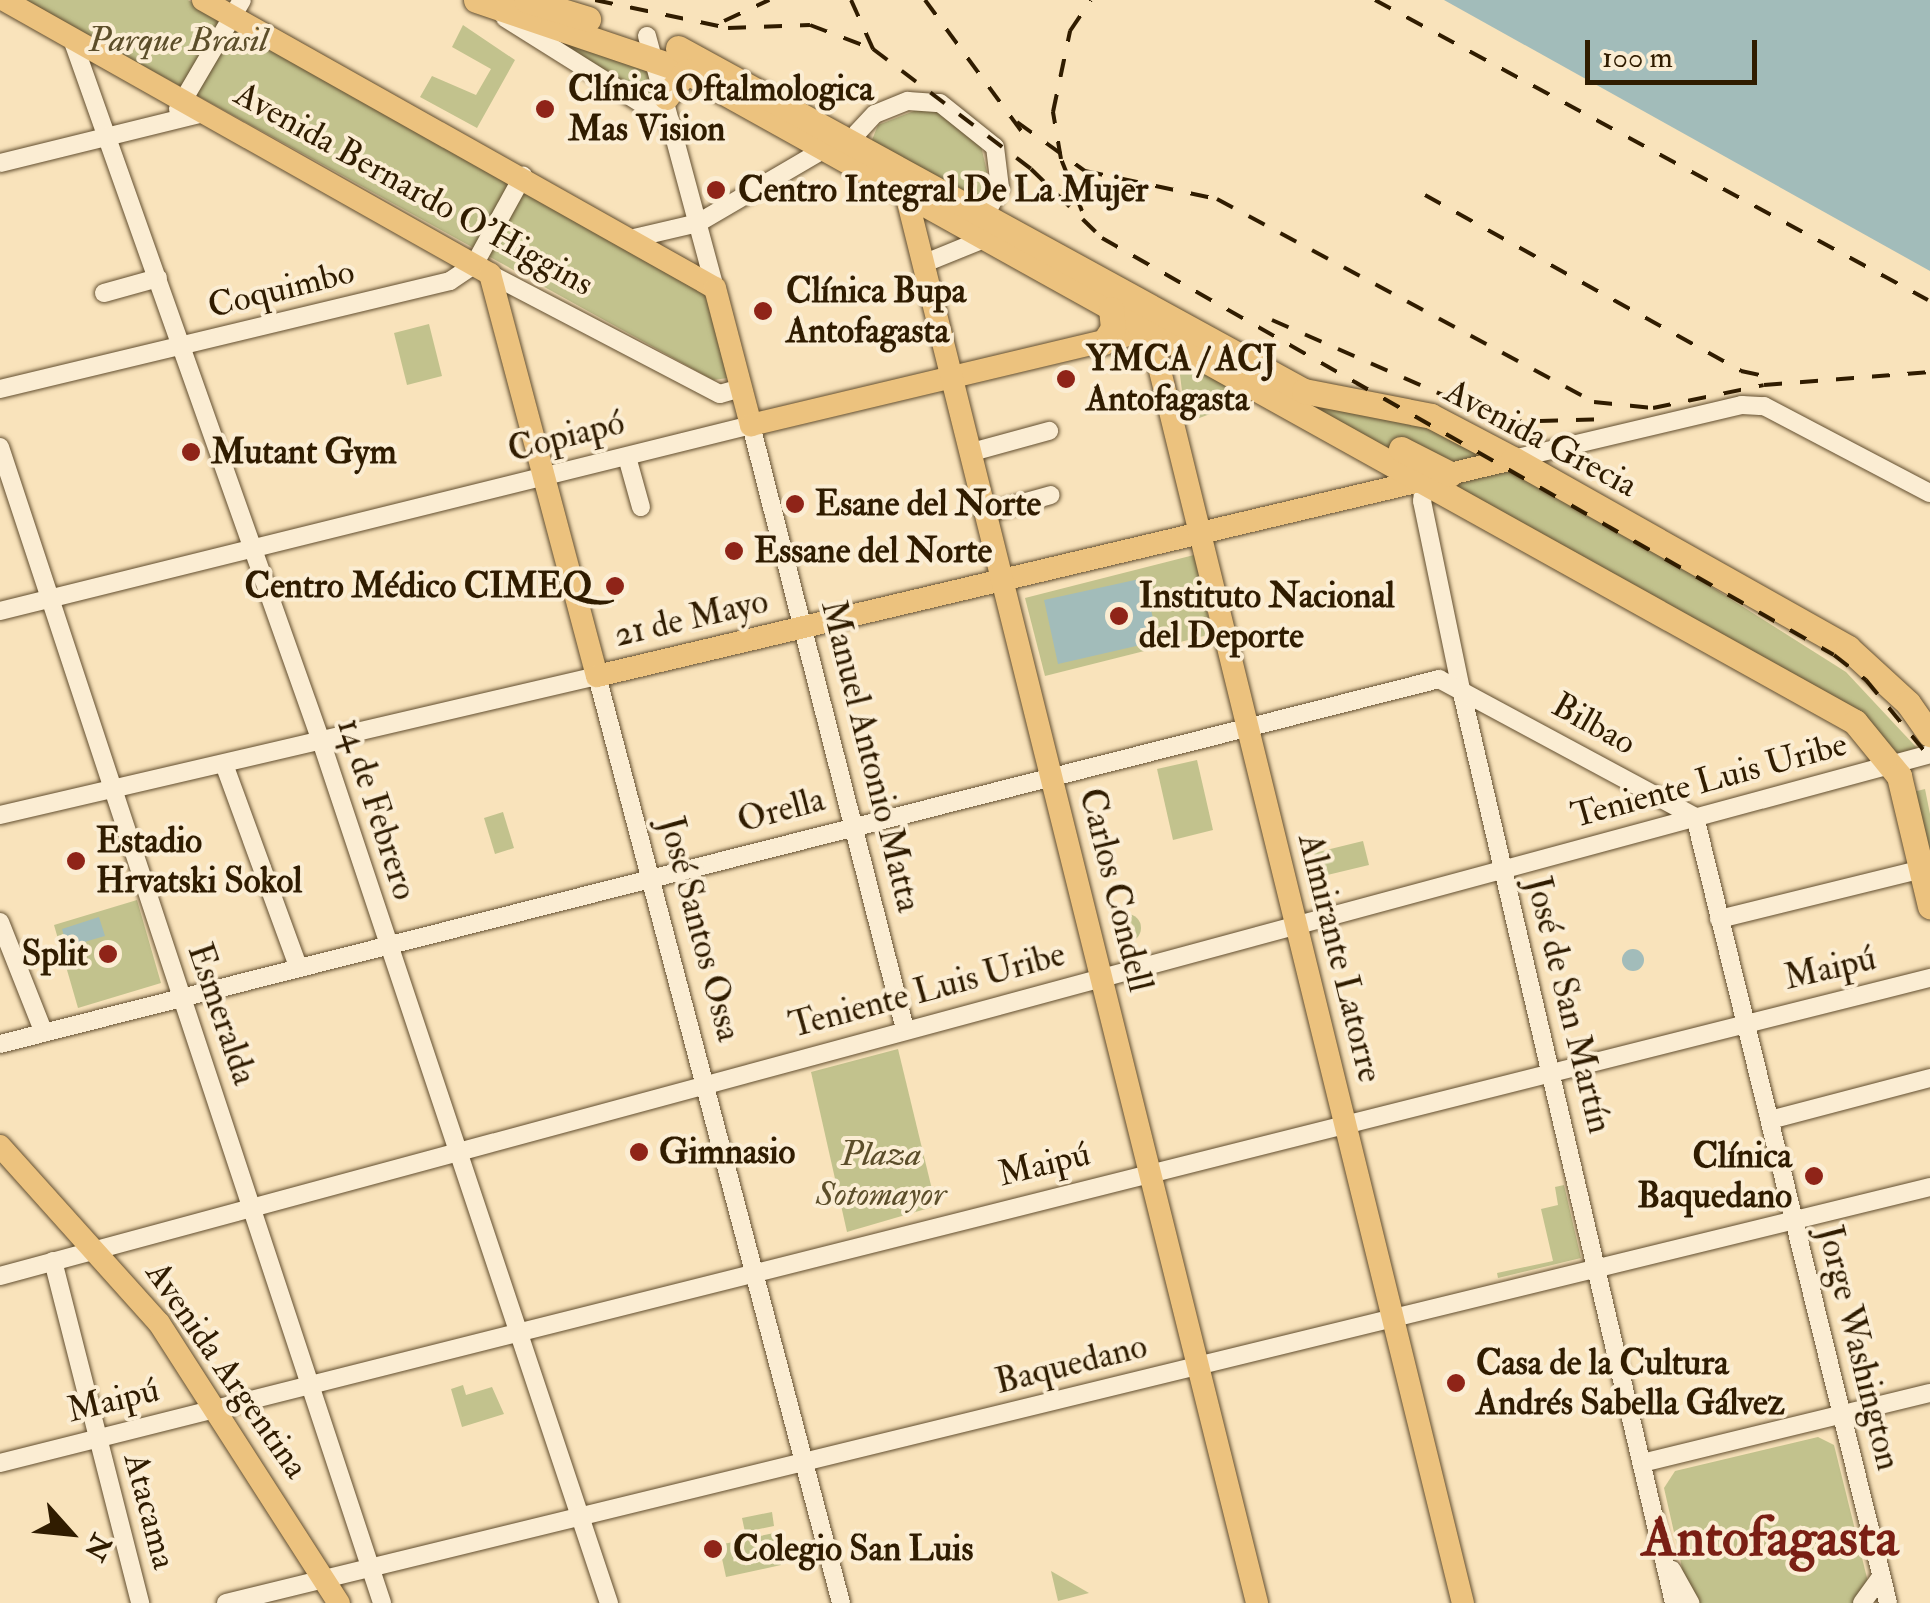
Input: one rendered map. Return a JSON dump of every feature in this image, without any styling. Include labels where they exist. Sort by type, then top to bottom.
[{"type":"highway","name":"Avenida Grecia","points":[[526,0],[650,45],[854,155],[1111,309],[1338,431],[1511,533],[1842,715],[1910,760]]},
{"type":"highway","name":"Avenida Grecia","points":[[482,3],[650,45],[686,72],[823,150],[854,155],[906,194],[1144,303],[1304,391],[1431,416],[1822,632],[1870,665],[1908,703],[1930,734]]},
{"type":"highway","points":[[668,109],[686,72]]},
{"type":"highway","points":[[1144,303],[1150,330],[1192,330]]},
{"type":"highway","points":[[1104,342],[1113,328],[1111,309]]},
{"type":"highway","points":[[1338,431],[1351,426],[1450,474]]},
{"type":"highway","points":[[1910,760],[1930,906]]},
{"type":"main road","name":"Avenida Bernardo O'Higgins","points":[[4,0],[482,270]]},
{"type":"main road","points":[[203,0],[237,8],[715,288]]},
{"type":"main road","name":"Carlos Condell","points":[[906,194],[1257,1603]]},
{"type":"main road","name":"José Santos Ossa","points":[[482,270],[545,478],[598,676]]},
{"type":"main road","name":"Manuel Antonio Matta","points":[[715,288],[752,426]]},
{"type":"main road","name":"Copiapó","points":[[752,426],[1150,330]]},
{"type":"main road","name":"Almirante Latorre","points":[[1150,330],[1462,1603]]},
{"type":"main road","name":"21 de Mayo","points":[[598,676],[1514,459]]},
{"type":"main road","name":"Avenida Argentina","points":[[0,1146],[89,1251]]},
{"type":"main road","name":"Avenida Argentina","points":[[0,1165],[160,1323],[208,1410],[319,1589],[339,1603]]},
{"type":"street","name":"Avenida Grecia","points":[[482,3],[668,109]]},
{"type":"street","points":[[0,163],[164,124],[194,107],[237,8]]},
{"type":"street","name":"14 de Febrero","points":[[72,39],[321,741],[610,1603]]},
{"type":"street","name":"Manuel Antonio Matta","points":[[650,45],[715,288]]},
{"type":"street","points":[[854,155],[864,123],[886,108],[908,101],[940,102],[994,147],[1000,188],[981,229],[925,263]]},
{"type":"street","points":[[634,238],[698,223],[823,150]]},
{"type":"street","points":[[482,270],[523,176]]},
{"type":"street","name":"Coquimbo","points":[[0,389],[450,281],[482,270]]},
{"type":"street","name":"Avenida Bernardo O'Higgins","points":[[482,270],[720,394],[742,388]]},
{"type":"street","points":[[104,293],[158,278]]},
{"type":"street","points":[[1514,459],[1742,405],[1764,406],[1930,493]]},
{"type":"street","name":"Manuel Antonio Matta","points":[[752,426],[905,1030]]},
{"type":"street","name":"Copiapó","points":[[0,610],[752,426]]},
{"type":"street","points":[[972,452],[1049,432]]},
{"type":"street","name":"Esmeralda","points":[[0,446],[54,597],[382,1603]]},
{"type":"street","points":[[626,457],[641,506]]},
{"type":"street","name":"José de San Martín","points":[[1424,480],[1422,502],[1502,869],[1599,1268],[1674,1603]]},
{"type":"street","points":[[987,512],[1052,494]]},
{"type":"street","name":"21 de Mayo","points":[[0,815],[598,676]]},
{"type":"street","name":"José Santos Ossa","points":[[598,676],[841,1603]]},
{"type":"street","name":"Orella","points":[[0,1044],[1438,678],[1462,689]]},
{"type":"street","name":"Bilbao","points":[[1462,689],[1695,818]]},
{"type":"street","name":"Teniente Luis Uribe","points":[[0,1276],[1910,760]]},
{"type":"street","points":[[224,764],[298,966]]},
{"type":"street","name":"Jorge Washington","points":[[1695,818],[1888,1603]]},
{"type":"street","points":[[1719,919],[1922,869]]},
{"type":"street","points":[[0,922],[44,1033]]},
{"type":"street","name":"Maipú","points":[[0,1463],[1930,978]]},
{"type":"street","points":[[1770,1120],[1930,1078]]},
{"type":"street","name":"Baquedano","points":[[226,1603],[319,1589],[372,1569],[1930,1188]]},
{"type":"street","name":"Atacama","points":[[53,1261],[140,1603]]},
{"type":"street","points":[[1642,1463],[1930,1393]]},
{"type":"street","points":[[1664,1557],[1690,1603]]},
{"type":"street","points":[[1862,1603],[1881,1577]]},
{"type":"green space","name":"Parque Brasil","points":[[24,0],[188,0],[712,291],[728,378],[713,380]]},
{"type":"green space","points":[[463,25],[515,60],[477,128],[420,97],[432,76],[476,95],[491,69],[452,47]]},
{"type":"green space","points":[[558,42],[648,57],[660,106]]},
{"type":"green space","points":[[914,111],[936,111],[981,146],[989,180],[982,200],[975,203],[870,145],[878,125]]},
{"type":"green space","points":[[429,324],[442,376],[407,385],[394,333]]},
{"type":"green space","points":[[1178,359],[1253,398],[1186,423]]},
{"type":"green space","points":[[1325,403],[1397,414],[1524,468],[1846,672],[1917,748],[1896,754],[1315,418]]},
{"type":"green space","name":"Instituto Nacional del Deporte","points":[[1194,555],[1212,634],[1045,676],[1025,598]]},
{"type":"green space","points":[[1197,760],[1213,830],[1173,840],[1157,769]]},
{"type":"green space","points":[[1925,789],[1930,814],[1930,862],[1913,792]]},
{"type":"green space","points":[[503,812],[514,848],[495,854],[484,818]]},
{"type":"green space","points":[[1363,841],[1369,865],[1319,877],[1314,853]]},
{"type":"green space","name":"Split","points":[[137,900],[161,983],[78,1008],[54,925]]},
{"type":"green space","points":[[1127,914],[1137,918],[1141,928],[1137,938],[1127,942],[1117,938],[1113,928],[1117,918]]},
{"type":"green space","name":"Plaza Sotomayor","points":[[898,1049],[936,1206],[847,1232],[811,1072]]},
{"type":"green space","points":[[1564,1185],[1581,1258],[1498,1278],[1497,1273],[1553,1261],[1541,1209],[1558,1205],[1555,1187]]},
{"type":"green space","points":[[463,1385],[466,1395],[492,1387],[504,1414],[462,1427],[451,1389]]},
{"type":"green space","points":[[1818,1437],[1834,1445],[1870,1590],[1862,1603],[1690,1603],[1664,1488],[1675,1471]]},
{"type":"green space","points":[[772,1512],[774,1526],[745,1532],[742,1518]]},
{"type":"green space","points":[[774,1533],[781,1565],[726,1577],[719,1545]]},
{"type":"green space","points":[[1051,1571],[1089,1593],[1058,1601]]},
{"type":"water","points":[[1444,0],[1930,0],[1930,271]]},
{"type":"water","points":[[1144,578],[1158,641],[1058,664],[1044,600]]},
{"type":"water","points":[[99,917],[105,936],[67,947],[62,929]]},
{"type":"water","points":[[1629,949],[1637,949],[1644,960],[1637,971],[1629,971],[1622,964],[1622,956]]},
{"type":"railway","points":[[595,0],[728,28],[810,25],[873,49],[1031,169],[1102,238],[1834,655],[1866,680],[1930,758]]},
{"type":"railway","points":[[724,21],[769,0]]},
{"type":"railway","points":[[851,0],[873,49]]},
{"type":"railway","points":[[925,0],[1022,132]]},
{"type":"railway","points":[[1082,211],[1061,159],[1053,112],[1070,31],[1091,0]]},
{"type":"railway","points":[[1375,0],[1928,300]]},
{"type":"railway","points":[[1017,122],[1085,171],[1217,199],[1594,402],[1653,408],[1764,385],[1930,372]]},
{"type":"railway","points":[[1425,195],[1741,371],[1773,378]]},
{"type":"railway","points":[[1272,320],[1504,422],[1610,419]]},
{"type":"place","name":"Clínica Oftalmologica Mas Vision","points":[[545,109]]},
{"type":"place","name":"Centro Integral De La Mujer","points":[[716,190]]},
{"type":"place","name":"Clínica Bupa Antofagasta","points":[[763,311]]},
{"type":"place","name":"YMCA / ACJ Antofagasta","points":[[1066,379]]},
{"type":"place","name":"Mutant Gym","points":[[191,452]]},
{"type":"place","name":"Esane del Norte","points":[[795,504]]},
{"type":"place","name":"Essane del Norte","points":[[734,551]]},
{"type":"place","name":"Centro Médico CIMEQ","points":[[615,586]]},
{"type":"place","name":"Instituto Nacional del Deporte","points":[[1119,616]]},
{"type":"place","name":"Estadio Hrvatski Sokol","points":[[76,861]]},
{"type":"place","name":"Split","points":[[108,954]]},
{"type":"place","name":"Gimnasio","points":[[639,1152]]},
{"type":"place","name":"Clínica Baquedano","points":[[1814,1176]]},
{"type":"place","name":"Casa de la Cultura Andrés Sabella Gálvez","points":[[1456,1383]]},
{"type":"place","name":"Colegio San Luis","points":[[713,1549]]},
{"type":"district","name":"Antofagasta","points":[[1770,1538]]}]
